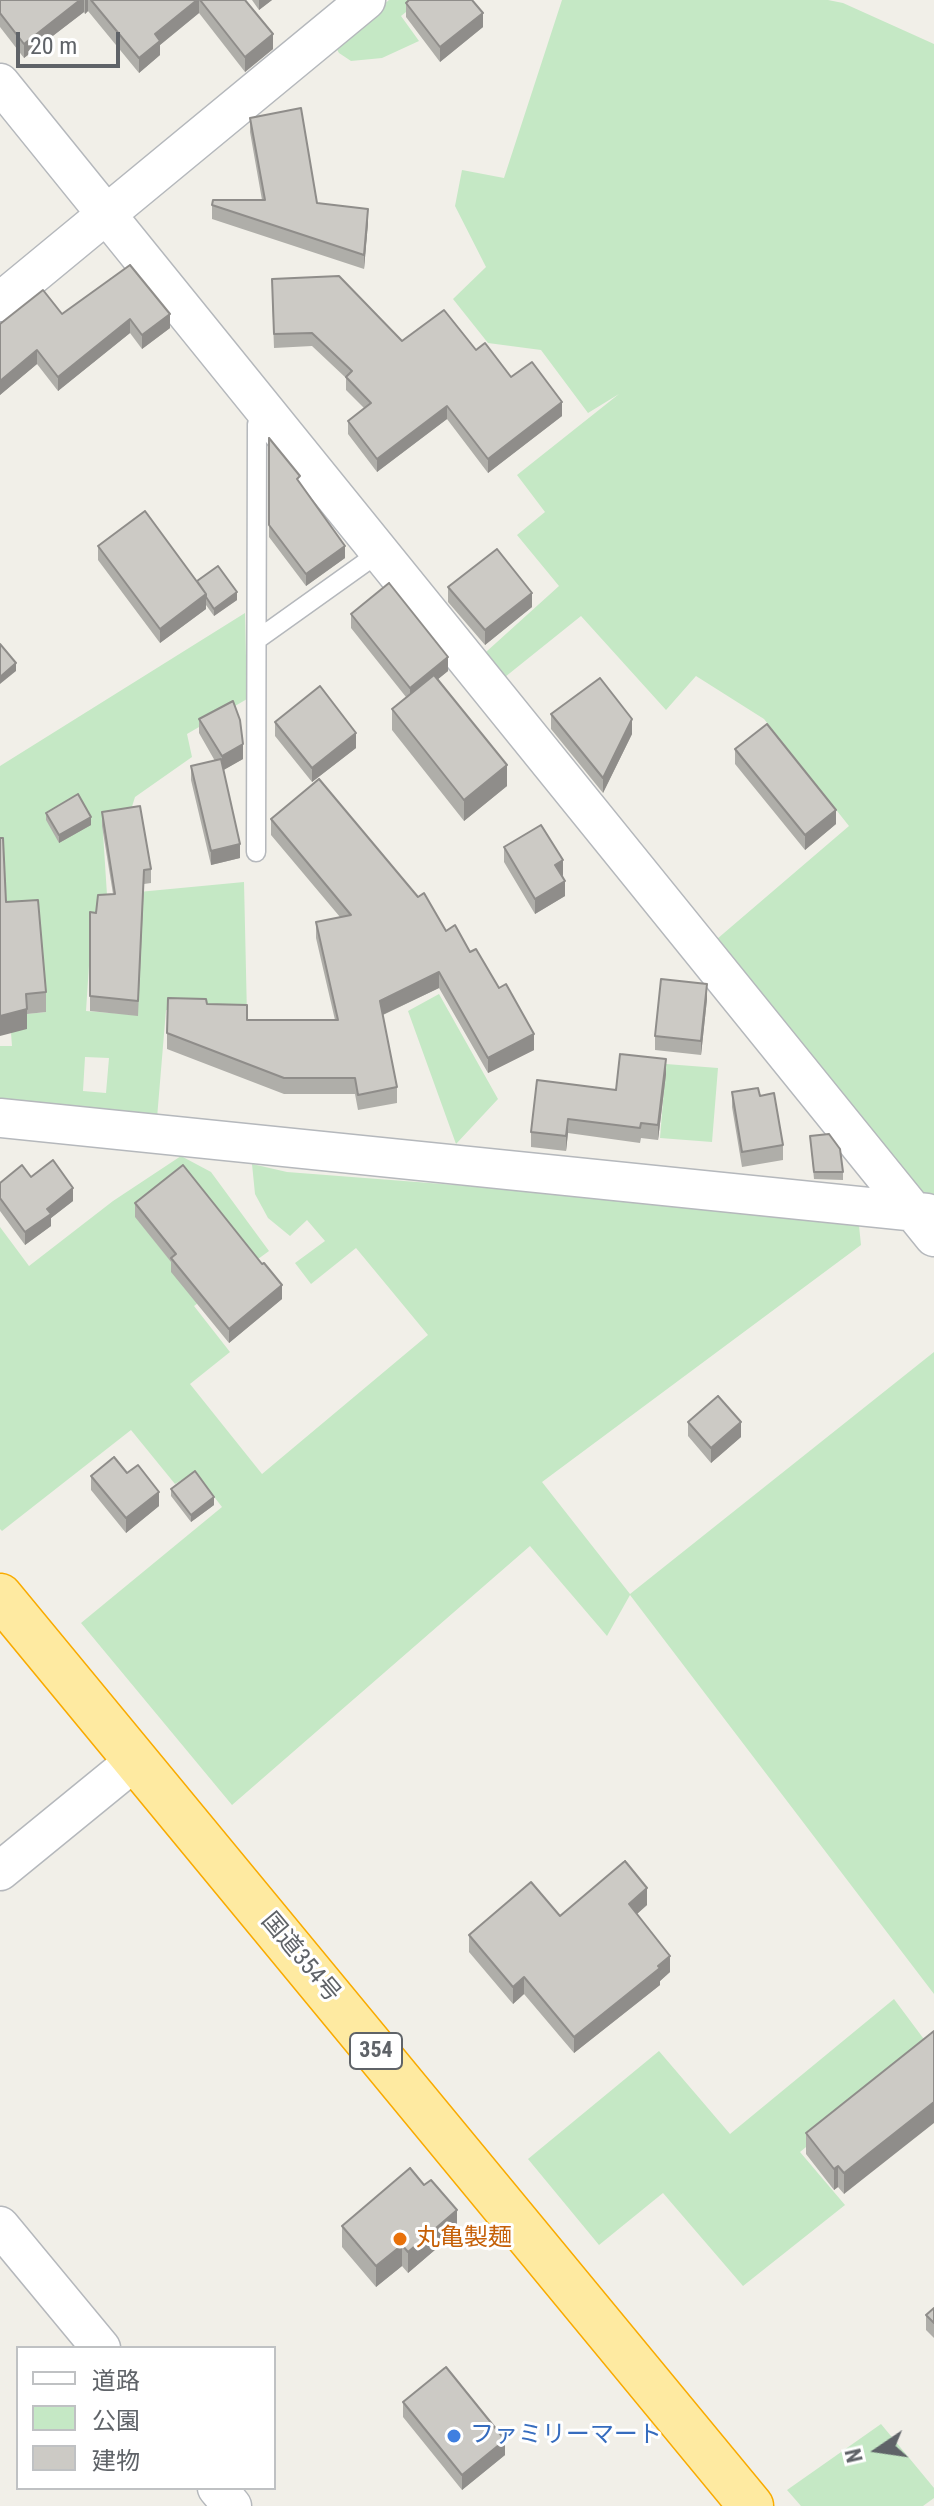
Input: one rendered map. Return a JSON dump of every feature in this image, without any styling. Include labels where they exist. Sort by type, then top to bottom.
[{"type":"highway","name":"国道354号","points":[[0,1596],[751,2506]]},
{"type":"street","points":[[0,302],[366,0]]},
{"type":"street","points":[[0,83],[927,1220]]},
{"type":"street","points":[[0,1118],[927,1220]]},
{"type":"street","points":[[0,1871],[136,1760]]},
{"type":"street","points":[[0,2226],[99,2346]]},
{"type":"street","points":[[219,2490],[232,2506]]},
{"type":"lane","points":[[256,852],[257,424],[268,414]]},
{"type":"lane","points":[[258,639],[380,552]]},
{"type":"green space","points":[[389,0],[421,0],[401,16],[419,41],[382,58],[351,61],[339,53],[335,46]]},
{"type":"green space","points":[[562,0],[828,0],[843,3],[934,44],[934,1197],[919,1196],[710,945],[849,826],[764,719],[696,676],[666,710],[581,616],[505,677],[486,652],[559,586],[517,535],[545,512],[517,475],[619,394],[588,413],[541,350],[488,343],[453,299],[486,267],[455,206],[462,170],[504,178]]},
{"type":"green space","points":[[245,613],[247,699],[187,734],[192,757],[135,797],[130,813],[102,817],[107,895],[244,882],[247,1016],[166,1010],[157,1118],[0,1102],[0,1046],[12,1046],[11,1033],[26,1014],[46,1012],[0,922],[0,766]],"holes":[[[90,950],[138,1015],[86,1011]],[[85,1057],[109,1058],[106,1093],[83,1091]]]},
{"type":"green space","points":[[439,994],[498,1099],[456,1144],[408,1011]]},
{"type":"green space","points":[[666,1064],[718,1068],[712,1142],[660,1138]]},
{"type":"green space","points":[[181,1156],[211,1172],[269,1251],[194,1306],[230,1352],[190,1384],[262,1474],[428,1335],[356,1248],[311,1284],[295,1263],[325,1241],[307,1220],[290,1236],[268,1218],[255,1194],[252,1164],[287,1172],[858,1216],[861,1245],[542,1482],[630,1594],[934,1352],[934,1994],[630,1595],[607,1636],[530,1546],[232,1805],[81,1623],[222,1507],[195,1472],[175,1484],[131,1430],[2,1531],[0,1529],[0,1227],[29,1266],[113,1201]],"holes":[[[136,1217],[232,1257],[176,1268]]]},
{"type":"green space","points":[[894,1999],[929,2046],[800,2152],[845,2205],[743,2286],[663,2193],[599,2245],[528,2159],[659,2051],[730,2134]]},
{"type":"green space","points":[[881,2424],[934,2488],[934,2498],[923,2506],[801,2506],[787,2490]]},
{"type":"building","points":[[0,0],[80,0],[24,44],[0,13]]},
{"type":"building","points":[[91,0],[197,0],[155,34],[160,41],[139,58]]},
{"type":"building","points":[[200,0],[245,0],[273,34],[245,57]]},
{"type":"building","points":[[409,0],[472,0],[483,13],[440,47],[406,3]]},
{"type":"building","points":[[301,108],[317,203],[368,209],[364,255],[212,205],[213,200],[265,200],[250,118]]},
{"type":"building","points":[[130,265],[170,314],[142,335],[130,319],[58,377],[37,350],[0,381],[0,324],[43,290],[62,314]]},
{"type":"building","points":[[339,276],[402,341],[444,310],[476,350],[485,343],[511,377],[532,362],[562,402],[488,459],[447,406],[377,459],[348,421],[371,403],[346,377],[352,371],[312,333],[274,334],[272,279]]},
{"type":"building","points":[[269,438],[300,476],[297,479],[345,546],[306,574],[269,525]]},
{"type":"building","points":[[145,511],[206,594],[160,629],[98,546]]},
{"type":"building","points":[[497,549],[532,593],[485,630],[448,587]]},
{"type":"building","points":[[218,566],[237,592],[214,609],[197,581]]},
{"type":"building","points":[[389,583],[448,657],[410,688],[351,614]]},
{"type":"building","points":[[0,644],[16,663],[0,677]]},
{"type":"building","points":[[434,675],[507,765],[464,800],[392,709]]},
{"type":"building","points":[[600,678],[632,719],[603,778],[551,714]]},
{"type":"building","points":[[320,686],[356,733],[312,768],[275,722]]},
{"type":"building","points":[[233,701],[240,720],[243,744],[222,756],[199,719]]},
{"type":"building","points":[[767,724],[836,810],[805,835],[735,749]]},
{"type":"building","points":[[221,759],[240,844],[211,851],[191,766]]},
{"type":"building","points":[[319,779],[418,897],[424,893],[446,931],[455,925],[470,952],[476,949],[499,988],[506,984],[534,1034],[488,1058],[439,972],[380,1001],[397,1087],[358,1095],[355,1078],[284,1078],[167,1033],[168,998],[206,999],[207,1004],[247,1005],[247,1020],[338,1020],[316,922],[351,915],[271,819]]},
{"type":"building","points":[[78,794],[91,817],[59,835],[46,813]]},
{"type":"building","points":[[140,806],[151,869],[144,870],[138,1001],[90,996],[90,912],[96,913],[98,895],[115,894],[102,812]]},
{"type":"building","points":[[541,825],[563,860],[555,865],[565,881],[535,899],[504,847]]},
{"type":"building","points":[[0,838],[3,838],[6,902],[38,900],[46,992],[26,994],[27,1009],[0,1016]]},
{"type":"building","points":[[661,979],[707,984],[701,1041],[655,1036]]},
{"type":"building","points":[[620,1054],[666,1059],[658,1125],[641,1123],[640,1128],[568,1119],[566,1136],[531,1132],[537,1080],[616,1090]]},
{"type":"building","points":[[758,1088],[760,1096],[774,1093],[783,1145],[742,1152],[732,1092]]},
{"type":"building","points":[[829,1134],[840,1149],[843,1172],[814,1172],[810,1136]]},
{"type":"building","points":[[53,1160],[73,1188],[47,1209],[51,1214],[25,1232],[0,1198],[0,1183],[22,1165],[31,1177]]},
{"type":"building","points":[[183,1165],[282,1285],[229,1329],[171,1258],[176,1254],[135,1203]]},
{"type":"building","points":[[718,1396],[741,1422],[711,1448],[688,1422]]},
{"type":"building","points":[[114,1457],[127,1473],[138,1465],[159,1492],[126,1518],[91,1476]]},
{"type":"building","points":[[195,1471],[214,1497],[191,1515],[171,1489]]},
{"type":"building","points":[[625,1861],[647,1888],[629,1904],[670,1956],[658,1966],[660,1968],[574,2037],[524,1977],[513,1987],[469,1935],[531,1882],[560,1916]]},
{"type":"building","points":[[934,2031],[934,2102],[844,2173],[838,2166],[834,2169],[806,2133]]},
{"type":"building","name":"丸亀製麺","points":[[410,2168],[424,2185],[431,2180],[457,2210],[408,2252],[402,2245],[376,2266],[342,2226]]},
{"type":"building","points":[[934,2308],[934,2323],[926,2315]]},
{"type":"building","name":"ファミリーマート","points":[[446,2367],[505,2440],[462,2475],[403,2402]]},
{"type":"place","name":"丸亀製麺","points":[[400,2239]]},
{"type":"place","name":"ファミリーマート","points":[[454,2436]]}]
